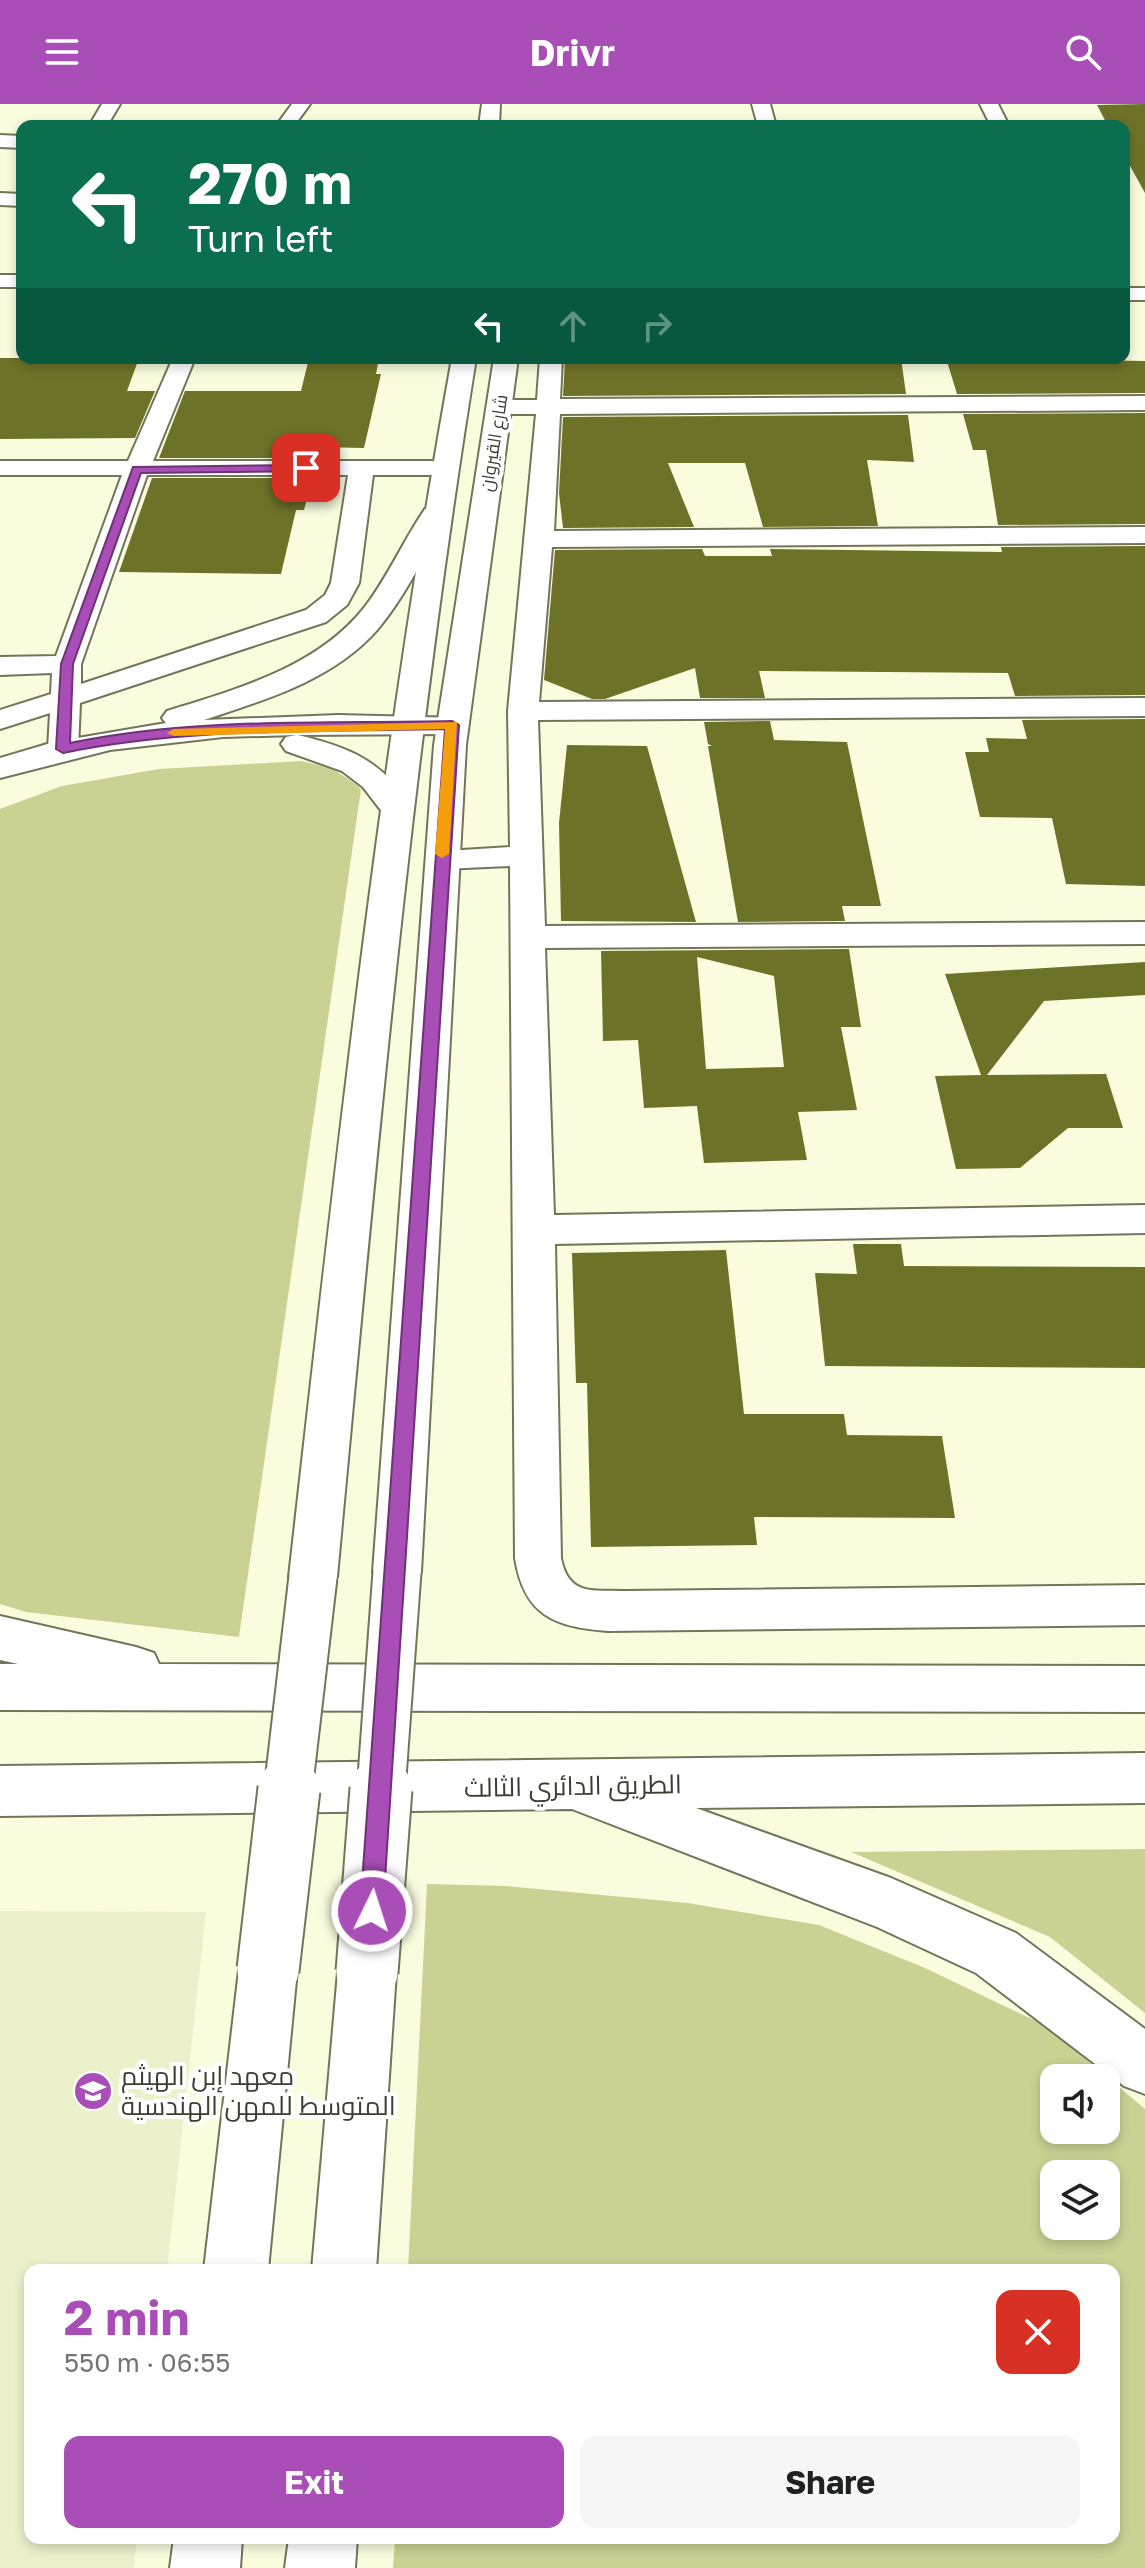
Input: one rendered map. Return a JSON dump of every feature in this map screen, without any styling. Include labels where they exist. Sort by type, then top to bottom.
[{"type":"main road","points":[[237,2264],[403,735],[435,515],[463,364]]},
{"type":"main road","name":"شارع القيروان","points":[[344,2264],[397,1572],[451,735],[505,364]]},
{"type":"main road","points":[[0,768],[63,749],[125,736],[270,686],[327,657],[364,626],[377,609],[435,515]]},
{"type":"main road","points":[[0,792],[34,780],[128,760],[403,735]]},
{"type":"main road","points":[[125,736],[451,735]]},
{"type":"main road","points":[[297,744],[336,755],[365,770],[377,779],[395,806]]},
{"type":"main road","points":[[0,1638],[208,1685]]},
{"type":"main road","points":[[0,1687],[1145,1689]]},
{"type":"main road","name":"الطريق الدائري الثالث","points":[[0,1791],[1145,1778]]},
{"type":"main road","points":[[567,1786],[891,1905],[996,1953],[1145,2065]]},
{"type":"main road","points":[[205,2568],[207,2544]]},
{"type":"main road","points":[[320,2568],[322,2544]]},
{"type":"street","points":[[63,749],[67,664],[137,469],[181,364]]},
{"type":"street","points":[[550,364],[540,539],[523,711],[535,1230],[538,1558],[542,1580],[553,1597],[566,1604],[596,1609],[748,1611],[1145,1605]]},
{"type":"street","points":[[500,407],[1145,403]]},
{"type":"street","points":[[0,468],[444,468]]},
{"type":"street","points":[[0,720],[316,616],[337,599],[345,583],[362,468]]},
{"type":"street","points":[[540,539],[1145,535]]},
{"type":"street","points":[[0,666],[67,664]]},
{"type":"street","points":[[523,711],[1145,707]]},
{"type":"street","points":[[442,859],[526,856]]},
{"type":"street","points":[[528,937],[1145,933]]},
{"type":"street","points":[[535,1230],[1145,1219]]},
{"type":"shaded area","name":"معهد إبن الهيثم المتوسط للمهن الهندسية","points":[[0,1911],[206,1912],[168,2264],[24,2264],[24,2544],[136,2544],[134,2568],[0,2568]]},
{"type":"green space","points":[[301,761],[333,770],[361,789],[239,1637],[26,1612],[0,1604],[0,809],[62,786],[159,769]]},
{"type":"green space","points":[[1145,1849],[1145,2013],[1050,1937],[851,1852]]},
{"type":"green space","points":[[427,1884],[506,1886],[688,1903],[819,1925],[925,1968],[1046,2026],[1091,2064],[1040,2064],[1040,2144],[1120,2144],[1120,2088],[1145,2109],[1145,2568],[393,2568],[395,2544],[1120,2544],[1120,2264],[408,2264]]},
{"type":"building","points":[[1145,104],[1145,193],[1130,166],[1130,120],[1105,120],[1097,105]]},
{"type":"building","points":[[0,358],[16,358],[16,364],[137,364],[127,391],[155,391],[135,438],[0,439]]},
{"type":"building","points":[[1130,361],[1145,361],[1145,393],[957,394],[948,364],[1130,364]]},
{"type":"building","points":[[308,364],[378,364],[376,374],[381,374],[364,448],[318,447],[316,458],[159,458],[185,391],[301,391]]},
{"type":"building","points":[[565,364],[902,364],[906,394],[563,396]]},
{"type":"building","points":[[1145,413],[1145,524],[998,525],[986,450],[973,450],[963,414]]},
{"type":"building","points":[[908,415],[914,462],[867,460],[878,526],[763,527],[745,463],[668,463],[694,527],[563,528],[559,493],[563,417]]},
{"type":"building","points":[[152,478],[312,478],[304,510],[296,510],[281,574],[119,572]]},
{"type":"building","points":[[1145,546],[1145,695],[1015,696],[1008,673],[759,671],[765,698],[700,698],[695,668],[605,699],[592,699],[544,680],[555,550],[702,549],[705,556],[772,556],[770,549],[1002,552],[1001,547]]},
{"type":"building","points":[[1145,719],[1145,886],[1066,884],[1052,818],[980,817],[965,752],[989,752],[986,738],[1027,739],[1022,720]]},
{"type":"building","points":[[770,721],[774,740],[847,742],[881,906],[842,906],[845,921],[738,922],[708,746],[712,746],[708,744],[704,722]]},
{"type":"building","points":[[567,745],[647,746],[696,922],[561,921],[559,823]]},
{"type":"building","points":[[849,949],[861,1027],[841,1027],[857,1110],[798,1112],[807,1160],[704,1163],[697,1106],[644,1108],[638,1040],[603,1041],[601,951]],"holes":[[[697,957],[774,976],[784,1067],[706,1069]]]},
{"type":"building","points":[[1145,962],[1145,995],[1044,1001],[987,1075],[1106,1074],[1123,1128],[1068,1128],[1020,1168],[956,1169],[935,1076],[981,1075],[945,974]]},
{"type":"building","points":[[853,1244],[901,1244],[904,1266],[1145,1267],[1145,1368],[825,1366],[815,1273],[857,1274]]},
{"type":"building","points":[[726,1250],[744,1414],[844,1414],[847,1435],[942,1436],[955,1518],[754,1517],[757,1545],[591,1547],[587,1383],[576,1383],[572,1253]]},
{"type":"slow traffic","points":[[174,733],[331,726],[452,725],[442,854]]},
{"type":"place","name":"معهد إبن الهيثم المتوسط للمهن الهندسية","points":[[93,2091]]},
{"type":"route","points":[[306,468],[137,469],[67,664],[63,749],[125,736],[189,732],[452,725],[372,1911]]}]
